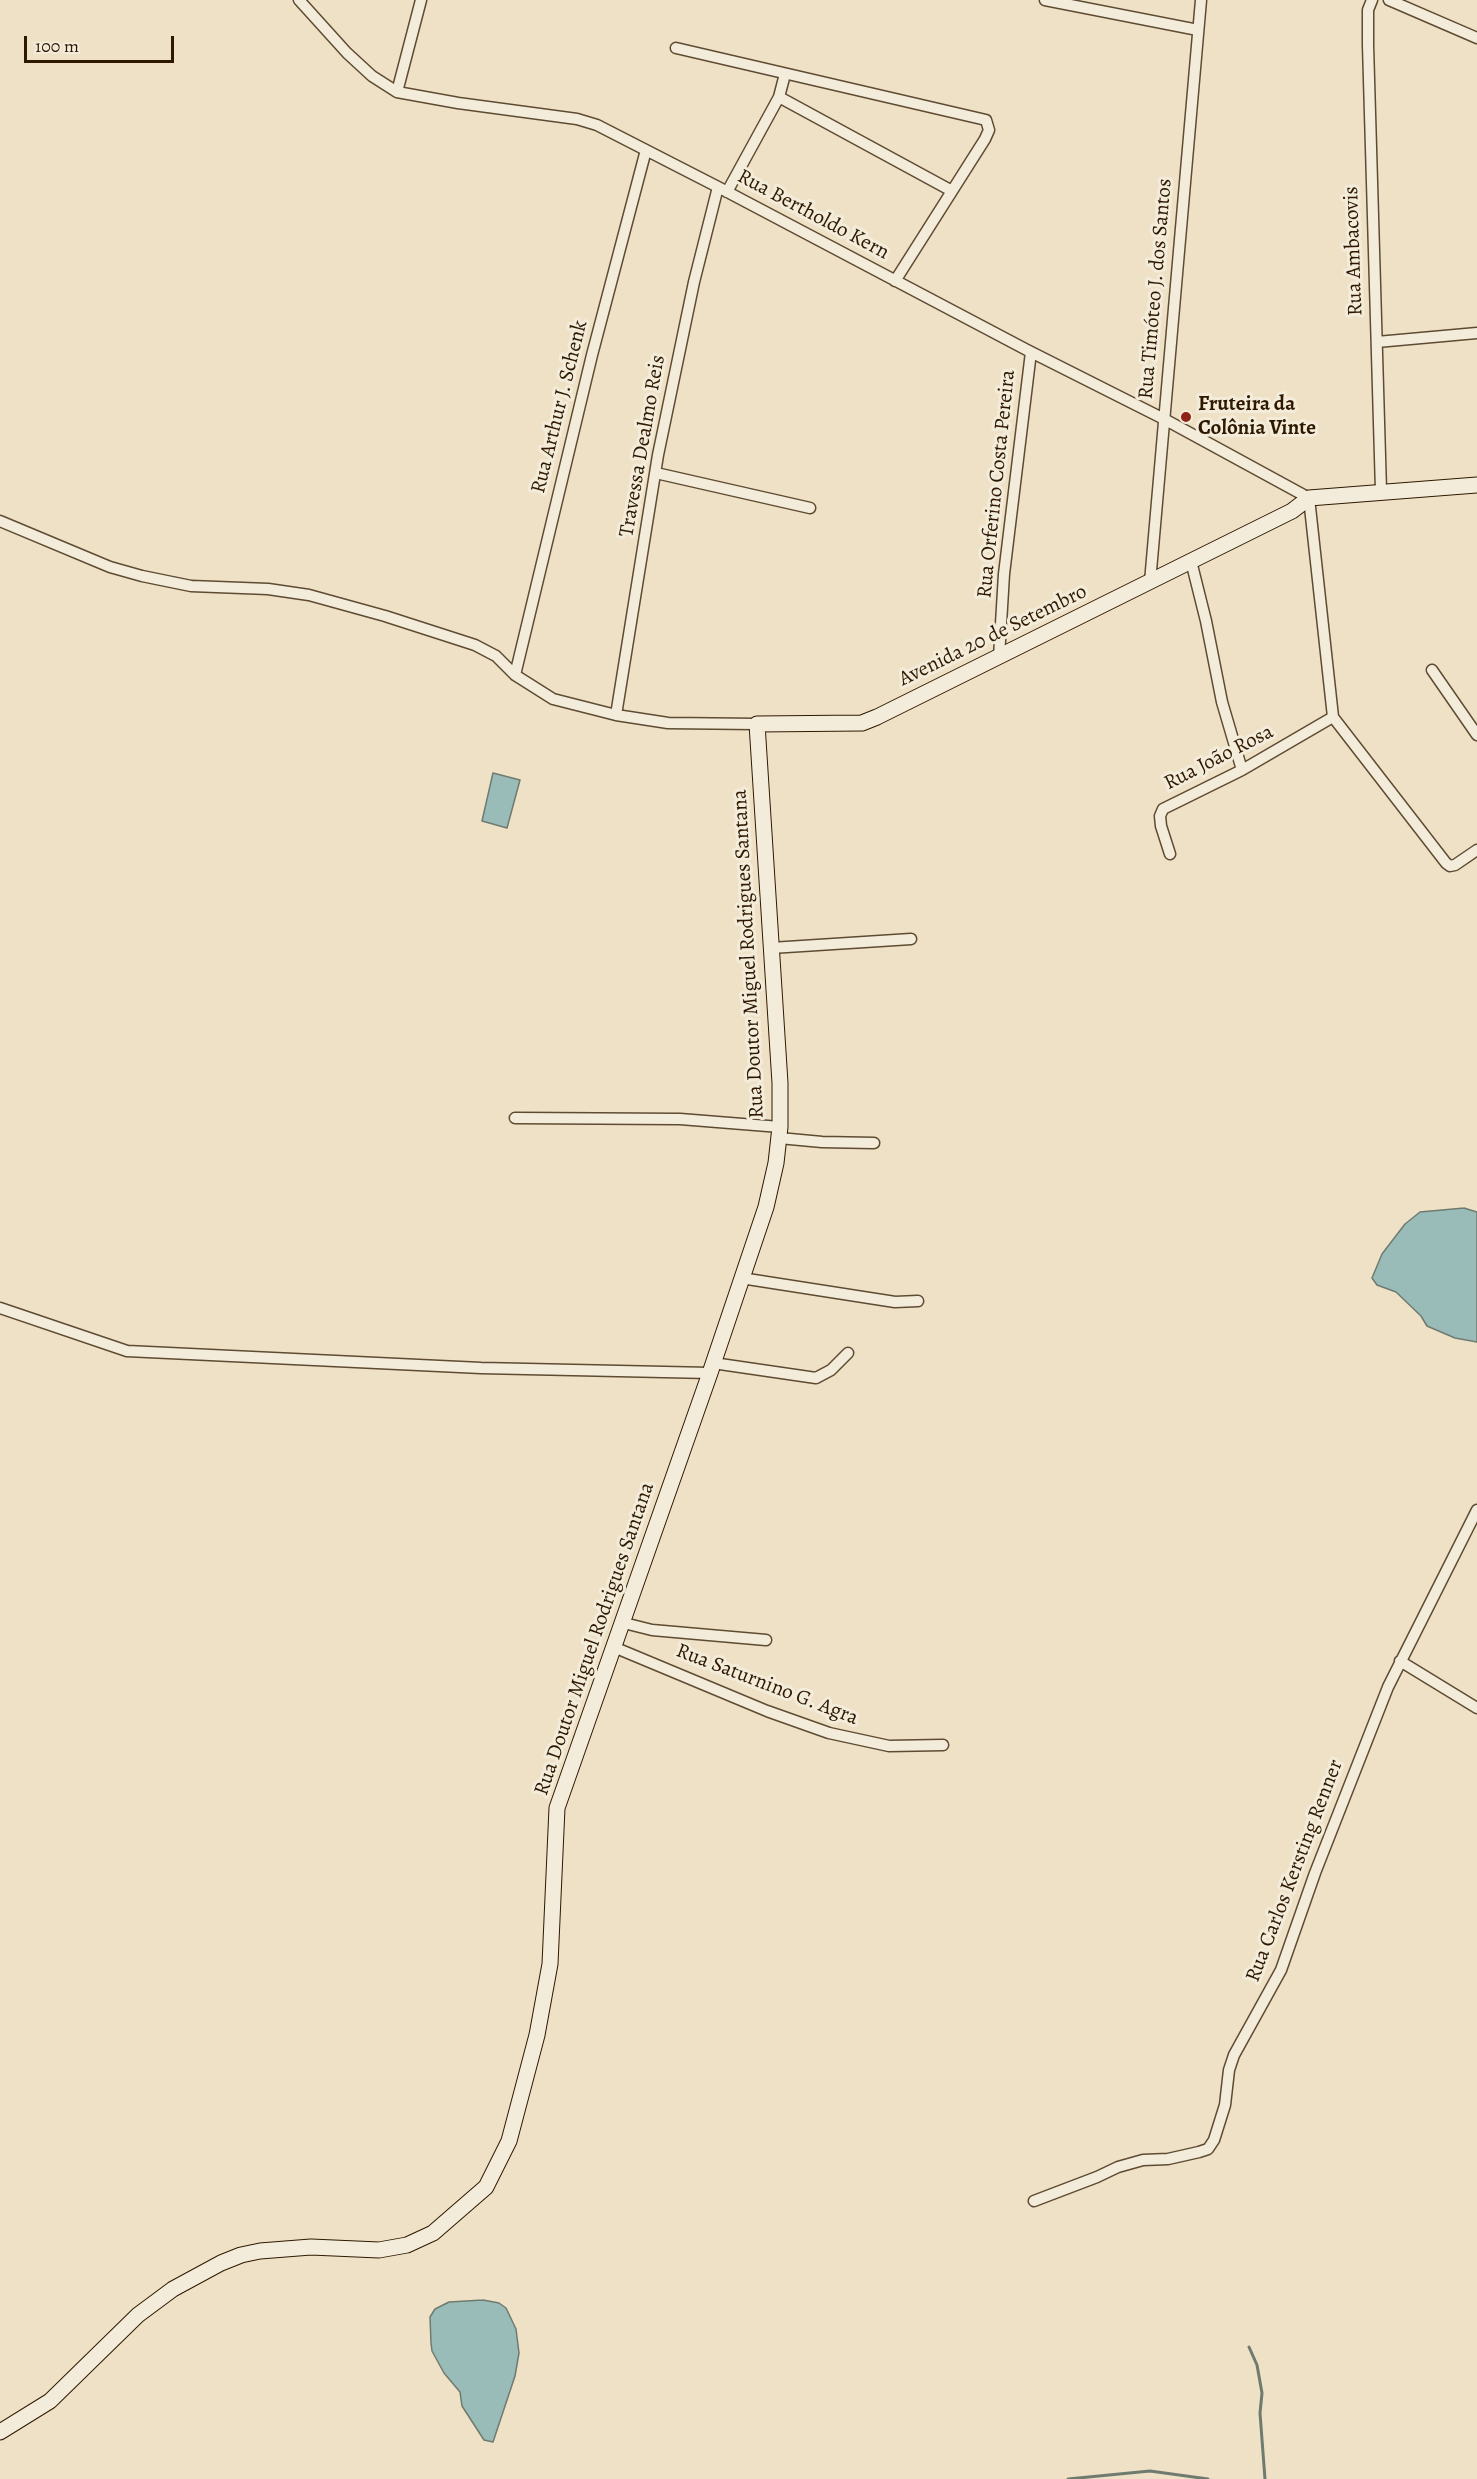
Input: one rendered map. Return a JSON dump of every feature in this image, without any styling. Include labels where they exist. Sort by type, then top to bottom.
[{"type":"street","name":"Rua Bertholdo Kern","points":[[299,0],[346,52],[372,76],[397,92],[458,103],[577,118],[597,125],[1164,419],[1309,498]]},
{"type":"street","points":[[397,92],[422,0]]},
{"type":"street","points":[[1045,0],[1198,30]]},
{"type":"street","name":"Rua Timóteo J. dos Santos","points":[[1149,582],[1200,0]]},
{"type":"street","points":[[1389,0],[1477,38]]},
{"type":"street","name":"Rua Ambacovis","points":[[1370,5],[1381,491]]},
{"type":"street","points":[[676,48],[986,120],[989,130],[985,139],[895,281]]},
{"type":"street","name":"Travessa Dealmo Reis","points":[[616,715],[656,473],[694,282],[722,189],[779,98],[785,74]]},
{"type":"street","points":[[779,98],[952,191]]},
{"type":"street","name":"Rua Arthur J. Schenk","points":[[515,675],[592,355],[646,150]]},
{"type":"street","points":[[1377,342],[1477,333]]},
{"type":"street","name":"Rua Orferino Costa Pereira","points":[[999,657],[1005,574],[1031,352]]},
{"type":"street","points":[[656,473],[810,508]]},
{"type":"street","name":"Avenida 20 de Setembro","points":[[0,521],[110,567],[142,576],[191,586],[292,591],[335,601],[475,645],[496,656],[515,675],[553,699],[616,715],[668,723],[862,723],[1292,511],[1309,498],[1477,485]]},
{"type":"street","points":[[1309,498],[1333,717],[1446,863],[1450,866],[1455,865],[1477,850]]},
{"type":"street","points":[[1191,561],[1222,702],[1242,770]]},
{"type":"street","points":[[1432,670],[1477,735]]},
{"type":"street","name":"Rua João Rosa","points":[[1170,855],[1160,816],[1170,804],[1242,770],[1333,717]]},
{"type":"street","name":"Rua Doutor Miguel Rodrigues Santana","points":[[0,2432],[50,2401],[138,2315],[173,2289],[220,2263],[260,2251],[311,2247],[379,2250],[407,2245],[433,2233],[486,2187],[509,2141],[537,2035],[550,1964],[557,1808],[578,1744],[616,1648],[712,1368],[766,1207],[776,1163],[780,1083],[757,724]]},
{"type":"street","points":[[771,948],[911,939]]},
{"type":"street","points":[[515,1118],[680,1119],[779,1132],[822,1142],[874,1143]]},
{"type":"street","points":[[741,1278],[895,1302],[918,1301]]},
{"type":"street","points":[[0,1308],[127,1351],[481,1368],[712,1368],[816,1378],[831,1370],[848,1353]]},
{"type":"street","name":"Rua Carlos Kersting Renner","points":[[1034,2201],[1118,2167],[1143,2160],[1168,2159],[1208,2149],[1214,2140],[1225,2105],[1229,2070],[1234,2055],[1281,1970],[1315,1873],[1400,1661],[1477,1510]]},
{"type":"street","points":[[624,1623],[651,1630],[766,1640]]},
{"type":"street","name":"Rua Saturnino G. Agra","points":[[616,1648],[829,1733],[889,1746],[943,1745]]},
{"type":"street","points":[[1400,1661],[1477,1708]]},
{"type":"water","points":[[493,773],[520,780],[507,828],[482,821]]},
{"type":"water","points":[[1464,1208],[1477,1212],[1477,1342],[1455,1338],[1427,1326],[1421,1316],[1396,1292],[1377,1285],[1372,1278],[1382,1254],[1405,1224],[1420,1212]]},
{"type":"water","points":[[483,2300],[499,2303],[506,2308],[516,2329],[519,2353],[515,2376],[493,2442],[484,2440],[462,2406],[460,2392],[444,2373],[432,2351],[431,2343],[430,2317],[435,2309],[449,2302]]},
{"type":"waterway","points":[[1249,2347],[1257,2365],[1262,2393],[1260,2413],[1265,2479]]},
{"type":"waterway","points":[[1068,2479],[1150,2471],[1208,2479]]},
{"type":"place","name":"Fruteira da Colônia Vinte","points":[[1186,417]]}]
